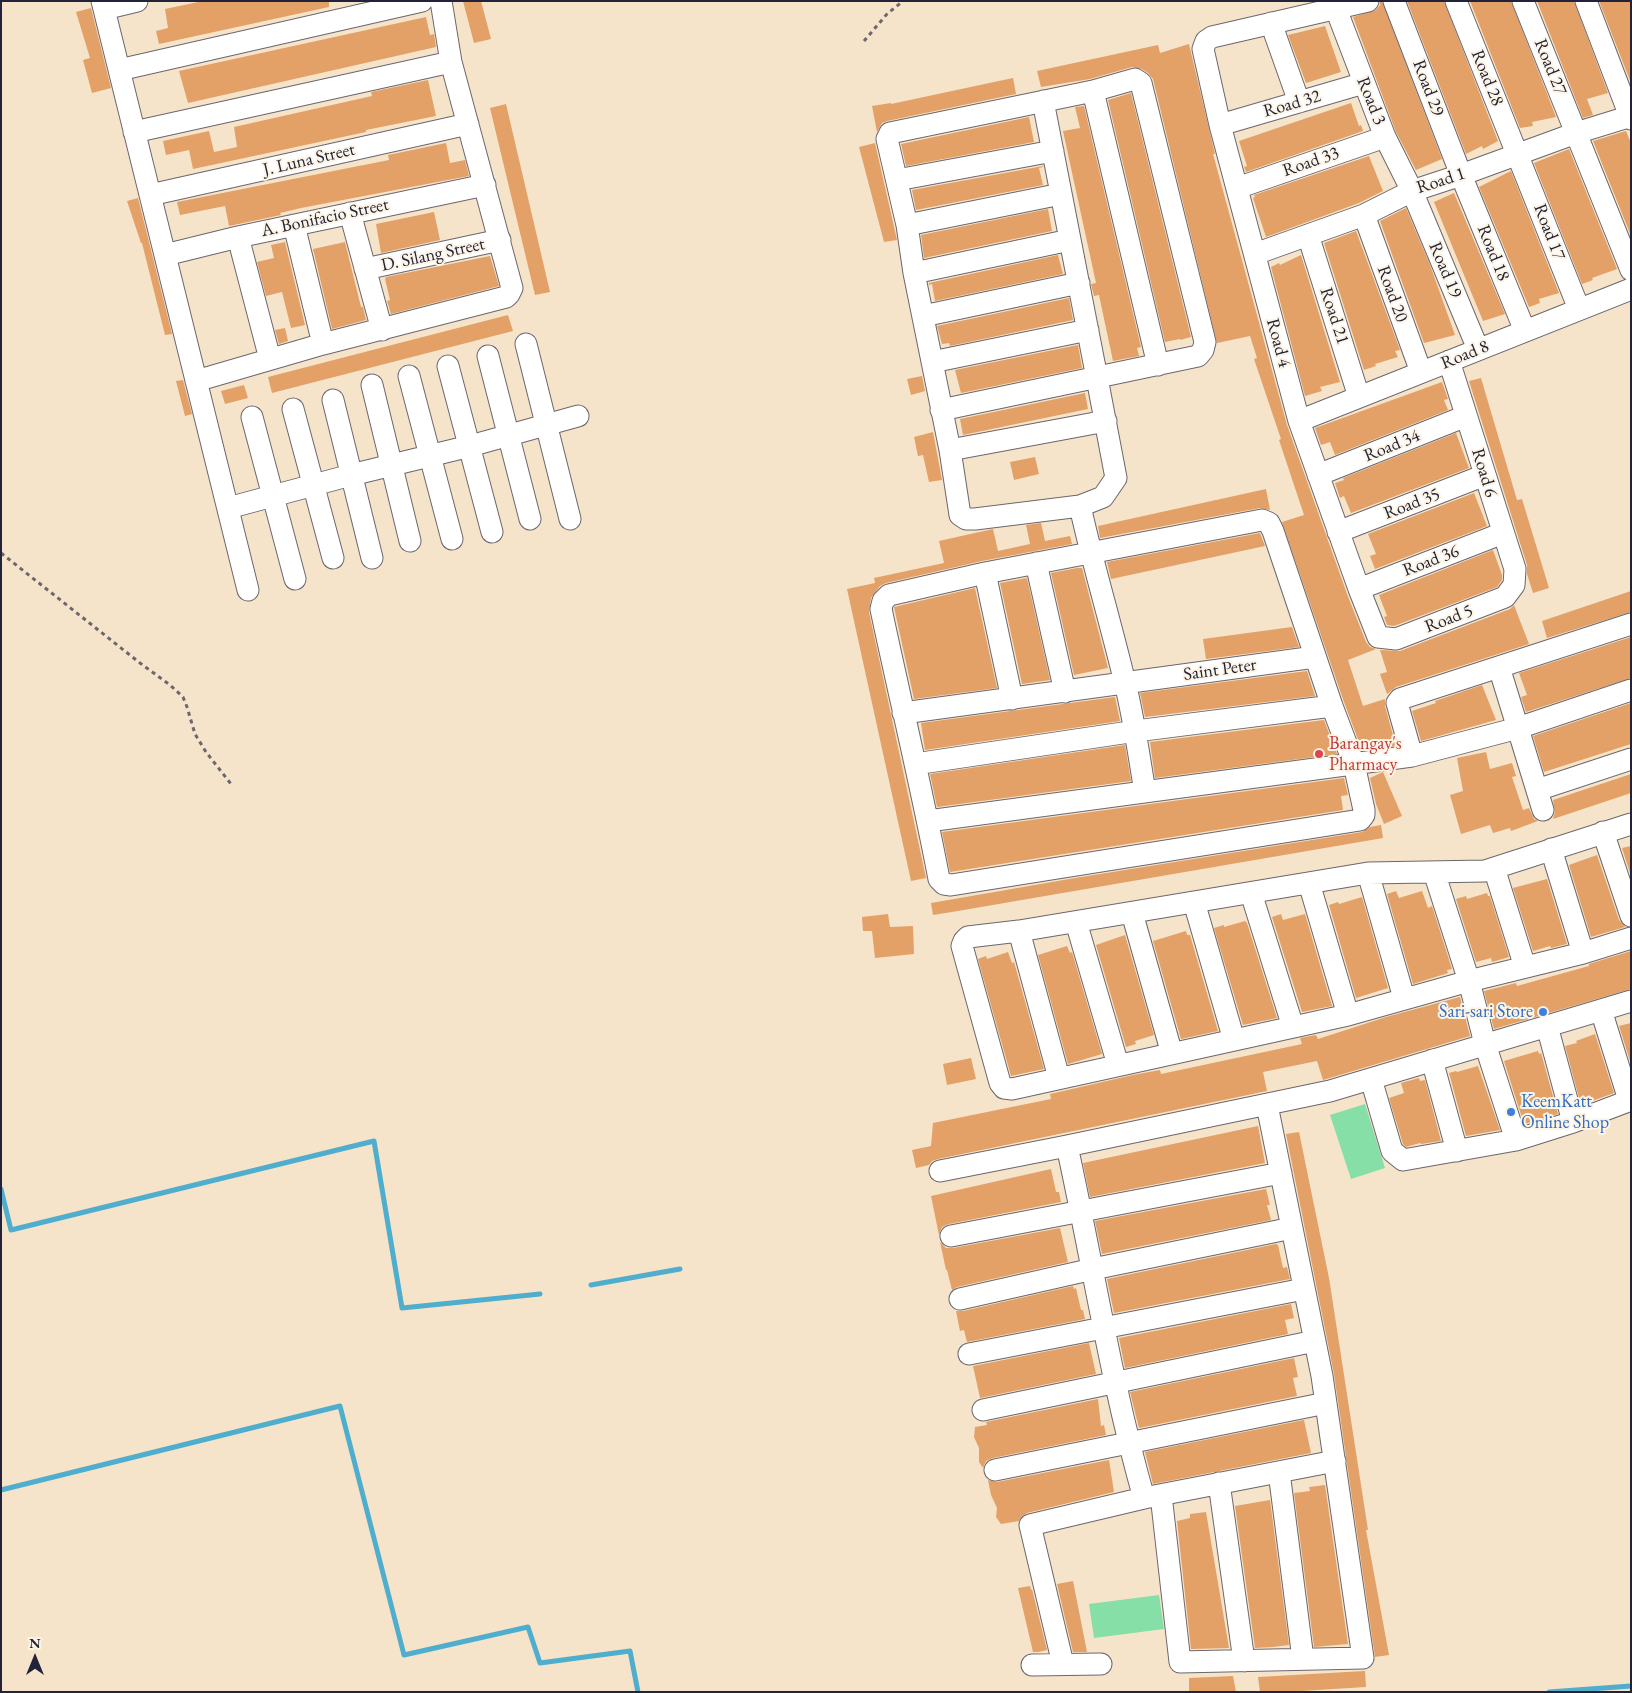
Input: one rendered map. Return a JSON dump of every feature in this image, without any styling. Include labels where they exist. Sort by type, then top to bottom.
[{"type":"street","points":[[137,1],[103,5],[248,590]]},
{"type":"street","points":[[119,70],[422,1]]},
{"type":"street","points":[[196,381],[323,344],[506,297],[509,294],[512,288],[451,62],[441,1]]},
{"type":"street","points":[[1299,102],[1271,23],[1368,1]]},
{"type":"street","name":"Road 29","points":[[1394,1],[1461,175]]},
{"type":"street","name":"Road 28","points":[[1456,1],[1518,154]]},
{"type":"street","name":"Road 27","points":[[1523,1],[1631,270]]},
{"type":"street","points":[[1586,1],[1630,117]]},
{"type":"street","name":"Road 3","points":[[1336,9],[1386,136],[1412,191]]},
{"type":"street","name":"Road 4","points":[[1271,23],[1212,38],[1206,42],[1203,49],[1220,125],[1299,421],[1338,532],[1378,637]]},
{"type":"street","points":[[134,132],[451,62]]},
{"type":"street","points":[[941,410],[1098,378],[1198,356],[1203,350],[1205,342],[1141,83],[1135,80],[1043,102],[890,133],[887,140],[897,180],[914,273],[941,410],[950,450],[960,515],[966,519],[1080,506],[1103,497],[1116,478],[1098,378],[1043,102]]},
{"type":"street","name":"Road 32","points":[[1220,125],[1364,83]]},
{"type":"street","points":[[1093,91],[1158,365]]},
{"type":"street","name":"Road 1","points":[[1255,254],[1364,215],[1412,191],[1461,175],[1576,132],[1630,117]]},
{"type":"street","name":"J. Luna Street","points":[[150,196],[468,124]]},
{"type":"street","name":"Road 33","points":[[1237,188],[1386,136]]},
{"type":"street","points":[[897,180],[1053,151]]},
{"type":"street","name":"Road 17","points":[[1518,154],[1579,309]]},
{"type":"street","name":"Road 18","points":[[1461,175],[1525,331]]},
{"type":"street","name":"A. Bonifacio Street","points":[[165,256],[238,237],[485,185]]},
{"type":"street","name":"Road 19","points":[[1412,191],[1478,349]]},
{"type":"street","points":[[906,225],[1061,194]]},
{"type":"street","points":[[350,213],[382,330]]},
{"type":"street","name":"Road 20","points":[[1364,215],[1421,372]]},
{"type":"street","points":[[294,225],[323,344]]},
{"type":"street","name":"Road 21","points":[[1308,235],[1359,397]]},
{"type":"street","points":[[238,237],[270,359]]},
{"type":"street","name":"D. Silang Street","points":[[366,269],[500,240]]},
{"type":"street","points":[[914,273],[1070,240]]},
{"type":"street","points":[[923,316],[1079,283]]},
{"type":"street","name":"Road 8","points":[[1299,421],[1631,288]]},
{"type":"street","points":[[932,362],[1088,330]]},
{"type":"street","points":[[526,344],[570,519]]},
{"type":"street","points":[[488,356],[530,519]]},
{"type":"street","name":"Road 6","points":[[1449,361],[1515,569],[1514,586]]},
{"type":"street","points":[[448,366],[492,532]]},
{"type":"street","points":[[409,376],[452,539]]},
{"type":"street","points":[[372,385],[410,541]]},
{"type":"street","points":[[333,400],[372,558]]},
{"type":"street","points":[[293,409],[333,558]]},
{"type":"street","points":[[228,508],[470,446],[578,416]]},
{"type":"street","name":"Road 34","points":[[1318,475],[1466,416]]},
{"type":"street","points":[[252,417],[295,579]]},
{"type":"street","points":[[950,450],[1106,421]]},
{"type":"street","name":"Road 35","points":[[1338,532],[1485,475]]},
{"type":"street","points":[[1080,506],[1136,732],[1145,792]]},
{"type":"street","points":[[1262,520],[1269,522],[1332,706],[1354,764],[1364,815],[1360,820],[950,885],[944,884],[939,879],[903,713],[881,609],[883,601],[889,595],[1036,563],[1262,520]]},
{"type":"street","name":"Road 36","points":[[1359,589],[1503,533]]},
{"type":"street","points":[[1036,563],[1065,692]]},
{"type":"street","points":[[985,573],[1012,699]]},
{"type":"street","name":"Road 5","points":[[1378,637],[1396,639],[1505,597],[1514,586]]},
{"type":"street","points":[[1412,756],[1397,703],[1400,699],[1631,624]]},
{"type":"street","name":"Saint Peter","points":[[903,713],[1315,657]]},
{"type":"street","points":[[1499,667],[1540,800],[1631,759]]},
{"type":"street","points":[[928,822],[1412,756],[1518,728],[1631,690]]},
{"type":"street","points":[[915,764],[1332,706]]},
{"type":"street","points":[[1631,824],[1485,871],[1368,873],[1076,922],[968,937],[962,946],[1000,1083],[1004,1088],[1012,1089],[1348,1015],[1468,980],[1583,953],[1631,938]]},
{"type":"street","points":[[1603,832],[1631,916]]},
{"type":"street","points":[[1551,849],[1583,953]]},
{"type":"street","points":[[1494,868],[1526,967]]},
{"type":"street","points":[[1434,872],[1468,980],[1485,1044],[1516,1140]]},
{"type":"street","points":[[1368,873],[1404,998]]},
{"type":"street","points":[[1309,883],[1348,1015]]},
{"type":"street","points":[[1251,893],[1293,1027]]},
{"type":"street","points":[[1194,902],[1234,1040]]},
{"type":"street","points":[[1132,912],[1172,1054]]},
{"type":"street","points":[[1076,922],[1118,1066]]},
{"type":"street","points":[[1019,931],[1059,1078]]},
{"type":"street","points":[[940,1171],[1330,1092],[1631,1001]]},
{"type":"street","points":[[1371,1079],[1392,1151],[1403,1160],[1516,1140],[1573,1122],[1630,1100],[1601,1010]]},
{"type":"street","points":[[1547,1026],[1573,1122]]},
{"type":"street","points":[[1432,1060],[1457,1151]]},
{"type":"street","points":[[1068,1146],[1128,1442],[1152,1496],[1180,1662],[1363,1658],[1326,1403],[1267,1105]]},
{"type":"street","points":[[951,1236],[1281,1173]]},
{"type":"street","points":[[960,1299],[1093,1269],[1292,1228]]},
{"type":"street","points":[[969,1354],[1304,1289]]},
{"type":"street","points":[[983,1410],[1315,1341]]},
{"type":"street","points":[[995,1470],[1326,1403]]},
{"type":"street","points":[[1062,1664],[1030,1524],[1152,1496],[1334,1461]]},
{"type":"street","points":[[1279,1472],[1303,1659]]},
{"type":"street","points":[[1219,1483],[1244,1661]]},
{"type":"street","points":[[1032,1665],[1101,1664]]},
{"type":"path","points":[[864,41],[887,14],[903,1]]},
{"type":"path","points":[[1,553],[183,697],[196,734],[206,752],[231,784]]},
{"type":"green space","points":[[1365,1104],[1385,1168],[1351,1179],[1330,1115]]},
{"type":"green space","points":[[1159,1595],[1164,1629],[1094,1638],[1089,1604]]},
{"type":"building","points":[[203,1],[329,1],[329,7],[159,44],[156,31],[168,28],[165,9]]},
{"type":"building","points":[[463,1],[481,1],[491,39],[474,43]]},
{"type":"building","points":[[1380,1],[1382,1],[1442,159],[1416,170],[1396,132],[1353,17],[1376,10],[1380,5]]},
{"type":"building","points":[[1407,1],[1444,1],[1498,141],[1483,149],[1482,146],[1466,154]]},
{"type":"building","points":[[1470,1],[1511,1],[1556,117],[1532,122],[1533,126],[1520,128]]},
{"type":"building","points":[[1537,1],[1574,1],[1608,93],[1587,99],[1593,115],[1583,118]]},
{"type":"building","points":[[1599,1],[1631,1],[1631,83]]},
{"type":"building","points":[[91,8],[111,88],[92,93],[83,60],[90,58],[76,12]]},
{"type":"building","points":[[426,17],[430,35],[434,34],[436,47],[188,103],[179,71]]},
{"type":"building","points":[[1325,26],[1341,72],[1306,83],[1288,35]]},
{"type":"building","points":[[1189,44],[1215,154],[1213,154],[1287,425],[1366,642],[1370,647],[1376,649],[1348,660],[1363,706],[1385,699],[1385,706],[1396,746],[1362,750],[1344,702],[1282,522],[1304,515],[1254,359],[1257,358],[1250,336],[1217,343],[1153,79],[1142,69],[1132,67],[1090,79],[1041,87],[1037,71],[1158,45],[1160,53]]},
{"type":"building","points":[[1013,78],[1016,94],[887,121],[882,123],[877,132],[872,106],[891,104]]},
{"type":"building","points":[[428,80],[436,116],[193,169],[189,150],[166,155],[163,141],[209,131],[214,152],[237,147],[234,127],[372,96],[371,92]]},
{"type":"building","points":[[1131,93],[1191,337],[1180,340],[1165,342],[1108,100]]},
{"type":"building","points":[[1351,103],[1359,126],[1361,125],[1363,131],[1246,172],[1244,167],[1247,166],[1239,141]]},
{"type":"building","points":[[506,104],[550,292],[535,295],[490,108]]},
{"type":"building","points":[[1084,106],[1141,347],[1137,348],[1139,356],[1113,361],[1099,295],[1094,296],[1091,284],[1096,283],[1063,131],[1080,128],[1075,107]]},
{"type":"building","points":[[1029,117],[1034,142],[906,166],[901,144]]},
{"type":"building","points":[[1626,131],[1631,143],[1631,236],[1593,141]]},
{"type":"building","points":[[446,143],[450,163],[465,160],[469,176],[301,208],[280,213],[281,215],[229,226],[225,206],[180,215],[177,202],[389,160],[388,155]]},
{"type":"building","points":[[875,143],[897,240],[884,242],[859,147]]},
{"type":"building","points":[[1569,149],[1617,269],[1592,278],[1593,280],[1582,284],[1534,163]]},
{"type":"building","points":[[1369,156],[1383,191],[1359,203],[1266,237],[1253,198],[1255,197],[1254,195]]},
{"type":"building","points":[[1043,166],[1039,168],[1043,185],[916,210],[912,190]]},
{"type":"building","points":[[1511,171],[1559,293],[1539,299],[1540,303],[1529,307],[1479,187]]},
{"type":"building","points":[[1454,193],[1505,314],[1483,321],[1434,202]]},
{"type":"building","points":[[138,198],[172,334],[165,335],[142,243],[127,201]]},
{"type":"building","points":[[1406,208],[1430,265],[1455,335],[1424,343],[1380,221]]},
{"type":"building","points":[[1048,209],[1052,231],[924,258],[921,235]]},
{"type":"building","points":[[434,212],[440,240],[381,253],[376,224]]},
{"type":"building","points":[[1356,231],[1400,350],[1395,351],[1398,357],[1375,364],[1376,366],[1364,370],[1324,243]]},
{"type":"building","points":[[285,242],[305,325],[291,328],[282,292],[266,296],[257,262],[274,258],[271,245]]},
{"type":"building","points":[[345,242],[366,320],[332,329],[313,249]]},
{"type":"building","points":[[1058,255],[1063,274],[935,301],[932,284],[929,285],[929,283]]},
{"type":"building","points":[[1301,255],[1340,382],[1320,387],[1322,391],[1305,396],[1271,267]]},
{"type":"building","points":[[490,256],[499,286],[391,314],[387,301],[390,300],[386,277]]},
{"type":"building","points":[[1069,298],[1073,320],[950,346],[949,343],[942,344],[937,326]]},
{"type":"building","points":[[508,315],[513,331],[272,393],[268,377]]},
{"type":"building","points":[[285,328],[288,341],[279,344],[275,330]]},
{"type":"building","points":[[1078,345],[1082,368],[961,393],[955,370]]},
{"type":"building","points":[[922,376],[925,391],[911,395],[907,379]]},
{"type":"building","points":[[1481,378],[1517,500],[1522,499],[1549,588],[1533,593],[1527,574],[1527,565],[1469,381]]},
{"type":"building","points":[[183,380],[192,414],[185,416],[176,381]]},
{"type":"building","points":[[1442,382],[1448,399],[1444,400],[1448,410],[1335,455],[1330,442],[1321,445],[1315,428]]},
{"type":"building","points":[[244,385],[248,398],[225,404],[221,391]]},
{"type":"building","points":[[1085,393],[1088,409],[963,435],[960,419]]},
{"type":"building","points":[[933,432],[942,480],[929,482],[923,455],[918,456],[914,437]]},
{"type":"building","points":[[1456,433],[1469,468],[1351,513],[1344,496],[1340,498],[1335,483],[1344,480],[1343,478]]},
{"type":"building","points":[[1035,457],[1039,474],[1014,480],[1010,462]]},
{"type":"building","points":[[1266,489],[1270,510],[1260,508],[1100,538],[1098,526]]},
{"type":"building","points":[[1474,493],[1487,526],[1375,569],[1370,556],[1376,554],[1368,534]]},
{"type":"building","points":[[1041,523],[1045,541],[1070,536],[1072,544],[982,561],[886,583],[880,586],[871,598],[869,612],[926,878],[911,881],[847,589],[875,583],[874,578],[944,563],[939,541],[993,529],[998,551],[1030,544],[1026,525]]},
{"type":"building","points":[[1260,533],[1265,546],[1111,579],[1107,562]]},
{"type":"building","points":[[1493,550],[1502,575],[1502,580],[1497,587],[1394,626],[1387,625],[1384,617],[1387,616],[1379,595]]},
{"type":"building","points":[[1082,568],[1108,668],[1074,675],[1051,573]]},
{"type":"building","points":[[1027,578],[1050,680],[1022,684],[1000,583]]},
{"type":"building","points":[[975,588],[997,688],[914,699],[894,607]]},
{"type":"building","points":[[1631,591],[1631,612],[1547,638],[1542,621]]},
{"type":"building","points":[[1514,605],[1529,644],[1396,687],[1387,694],[1380,674],[1387,672],[1380,650],[1400,651],[1510,609]]},
{"type":"building","points":[[1292,627],[1299,647],[1206,659],[1203,639]]},
{"type":"building","points":[[1631,637],[1631,678],[1526,712],[1521,697],[1527,695],[1519,673]]},
{"type":"building","points":[[1307,671],[1315,696],[1145,717],[1140,693]]},
{"type":"building","points":[[1482,685],[1496,720],[1421,741],[1412,711]]},
{"type":"building","points":[[1115,697],[1120,721],[925,750],[921,723]]},
{"type":"building","points":[[1631,703],[1631,744],[1544,772],[1533,736]]},
{"type":"building","points":[[1324,720],[1337,754],[1155,778],[1150,742]]},
{"type":"building","points":[[1125,745],[1131,781],[937,807],[930,774]]},
{"type":"building","points":[[1486,752],[1490,769],[1512,763],[1516,776],[1512,777],[1523,810],[1529,808],[1534,819],[1538,821],[1511,831],[1510,828],[1493,833],[1490,825],[1461,834],[1450,795],[1463,791],[1457,758]]},
{"type":"building","points":[[1383,772],[1402,816],[1384,824],[1376,804],[1370,778]]},
{"type":"building","points":[[1631,774],[1631,793],[1553,819],[1555,812],[1553,800]]},
{"type":"building","points":[[1344,778],[1348,795],[1341,796],[1343,810],[950,872],[942,832]]},
{"type":"building","points":[[1381,825],[1383,838],[933,915],[931,903],[1362,832],[1370,827]]},
{"type":"building","points":[[1631,846],[1631,876],[1622,848]]},
{"type":"building","points":[[1597,855],[1619,920],[1625,927],[1591,937],[1569,865]]},
{"type":"building","points":[[1547,879],[1567,944],[1533,951],[1513,888]]},
{"type":"building","points":[[1396,891],[1399,898],[1422,891],[1428,908],[1432,906],[1452,969],[1447,970],[1448,973],[1413,984],[1387,894]]},
{"type":"building","points":[[1487,893],[1490,896],[1509,957],[1492,962],[1491,958],[1476,962],[1456,899],[1466,896],[1467,899]]},
{"type":"building","points":[[1362,897],[1388,988],[1356,998],[1329,905]]},
{"type":"building","points":[[888,914],[890,927],[913,926],[914,954],[875,958],[872,931],[863,931],[862,917]]},
{"type":"building","points":[[1281,914],[1283,920],[1305,914],[1332,1006],[1302,1012],[1272,917]]},
{"type":"building","points":[[1245,921],[1277,1018],[1243,1025],[1214,928]]},
{"type":"building","points":[[1186,931],[1187,935],[1190,935],[1218,1031],[1181,1039],[1153,941]]},
{"type":"building","points":[[1125,935],[1154,1035],[1135,1041],[1136,1044],[1126,1047],[1096,945]]},
{"type":"building","points":[[1067,946],[1070,953],[1072,952],[1102,1054],[1068,1064],[1038,955]]},
{"type":"building","points":[[1631,951],[1631,989],[1494,1029],[1484,991],[1516,983],[1517,986],[1589,966],[1589,964]]},
{"type":"building","points":[[1008,952],[1012,963],[1014,962],[1044,1069],[1011,1076],[978,959],[986,956],[987,959]]},
{"type":"building","points":[[1460,997],[1470,1036],[1323,1080],[1317,1061],[1263,1072],[1267,1091],[938,1159],[932,1161],[929,1165],[916,1168],[912,1150],[931,1146],[933,1123],[1051,1099],[1050,1094],[1133,1075],[1160,1070],[1161,1074],[1302,1044],[1300,1038],[1316,1035],[1318,1039],[1386,1017]]},
{"type":"building","points":[[1631,1023],[1631,1064],[1619,1026]]},
{"type":"building","points":[[1595,1034],[1614,1093],[1581,1105],[1565,1046],[1577,1043],[1576,1041]]},
{"type":"building","points":[[1538,1051],[1539,1054],[1541,1053],[1558,1114],[1524,1124],[1504,1061]]},
{"type":"building","points":[[971,1058],[976,1079],[947,1085],[943,1064]]},
{"type":"building","points":[[1478,1066],[1500,1130],[1466,1136],[1449,1073]]},
{"type":"building","points":[[1419,1078],[1420,1081],[1425,1080],[1441,1141],[1420,1143],[1406,1147],[1403,1144],[1389,1098],[1404,1093],[1401,1083]]},
{"type":"building","points":[[1258,1126],[1265,1163],[1090,1197],[1083,1163]]},
{"type":"building","points":[[1299,1132],[1329,1278],[1368,1530],[1366,1530],[1389,1655],[1375,1657],[1334,1374],[1286,1134]]},
{"type":"building","points":[[1051,1169],[1056,1192],[1059,1192],[1061,1202],[949,1224],[942,1227],[939,1235],[931,1196]]},
{"type":"building","points":[[1266,1189],[1270,1205],[1267,1205],[1271,1220],[1102,1254],[1095,1221]]},
{"type":"building","points":[[1060,1228],[1068,1262],[957,1287],[952,1290],[940,1242],[946,1248],[953,1248]]},
{"type":"building","points":[[1278,1245],[1283,1268],[1287,1267],[1290,1279],[1114,1313],[1107,1279]]},
{"type":"building","points":[[1073,1286],[1074,1289],[1076,1288],[1085,1319],[967,1342],[964,1330],[960,1331],[956,1311]]},
{"type":"building","points":[[1291,1304],[1294,1318],[1285,1320],[1288,1334],[1125,1368],[1119,1338]]},
{"type":"building","points":[[1089,1343],[1096,1374],[980,1398],[973,1366]]},
{"type":"building","points":[[1294,1358],[1298,1377],[1293,1378],[1297,1396],[1139,1428],[1130,1392]]},
{"type":"building","points":[[1098,1399],[1101,1426],[1104,1425],[1106,1435],[993,1458],[986,1461],[983,1468],[979,1462],[979,1448],[974,1437],[975,1427],[987,1425],[986,1422]]},
{"type":"building","points":[[1304,1420],[1311,1453],[1153,1484],[1145,1452]]},
{"type":"building","points":[[1109,1460],[1114,1492],[1027,1513],[1019,1521],[1001,1524],[996,1517],[997,1508],[991,1495],[988,1480],[997,1482]]},
{"type":"building","points":[[1325,1485],[1348,1644],[1314,1647],[1294,1493],[1310,1491],[1309,1487]]},
{"type":"building","points":[[1270,1500],[1289,1645],[1255,1648],[1235,1506]]},
{"type":"building","points":[[1206,1512],[1229,1648],[1191,1649],[1177,1521],[1190,1518],[1190,1514]]},
{"type":"building","points":[[1073,1581],[1087,1652],[1073,1652],[1057,1584]]},
{"type":"building","points":[[1030,1586],[1047,1650],[1038,1652],[1033,1652],[1018,1588]]},
{"type":"building","points":[[1365,1671],[1366,1687],[1285,1692],[1260,1692],[1258,1677]]},
{"type":"building","points":[[1233,1676],[1236,1692],[1189,1692],[1189,1678]]},
{"type":"waterway","points":[[1,1189],[11,1230],[374,1141],[402,1308],[540,1294]]},
{"type":"waterway","points":[[591,1285],[680,1269]]},
{"type":"waterway","points":[[1,1490],[340,1406],[404,1655],[528,1627],[540,1663],[630,1651],[638,1692]]},
{"type":"waterway","points":[[1549,1692],[1631,1686]]},
{"type":"place","name":"Barangay's Pharmacy","points":[[1319,754]]},
{"type":"place","name":"Sari-sari Store","points":[[1543,1012]]},
{"type":"place","name":"KeemKatt Online Shop","points":[[1511,1112]]}]
